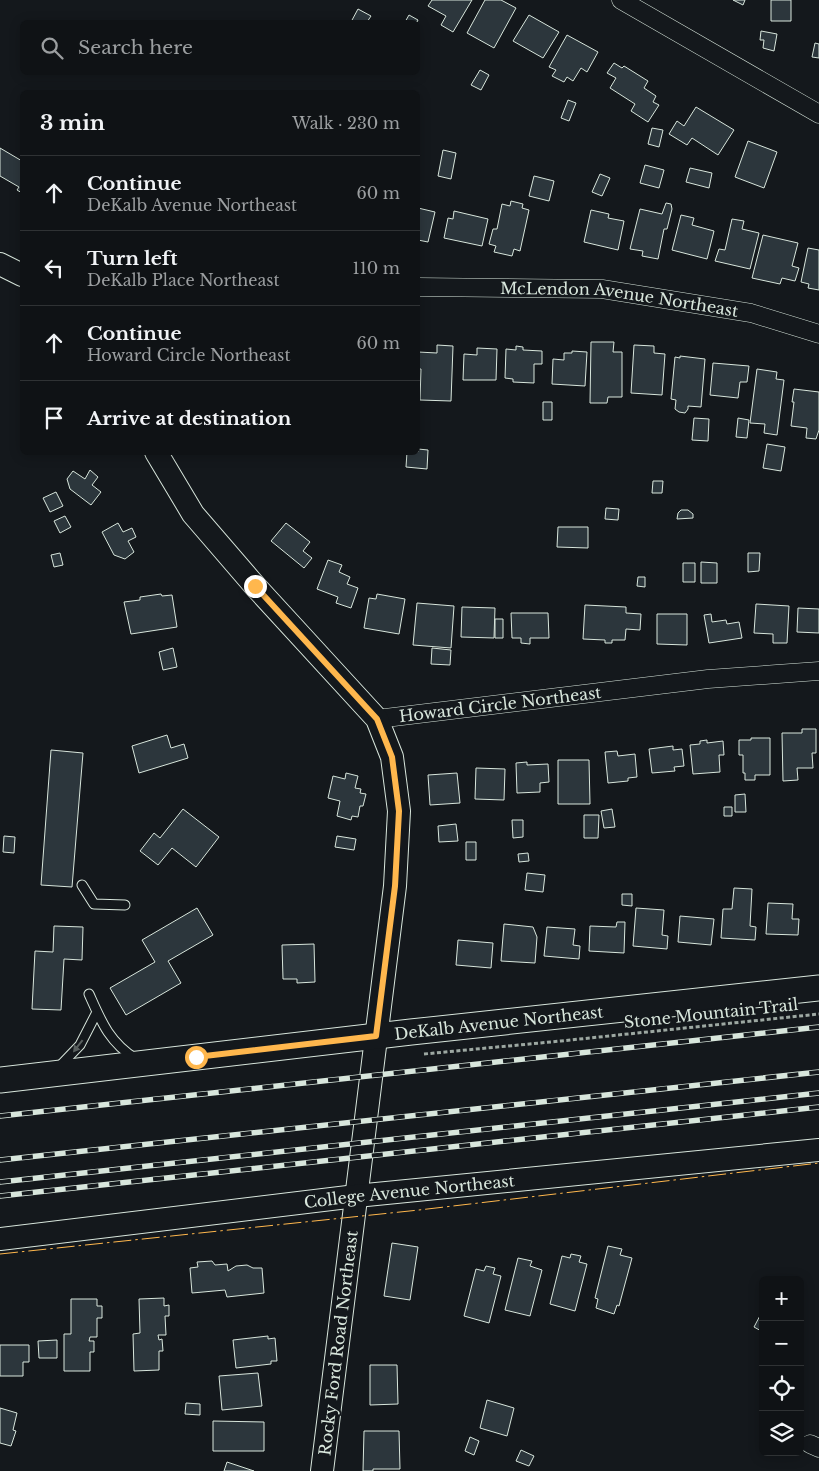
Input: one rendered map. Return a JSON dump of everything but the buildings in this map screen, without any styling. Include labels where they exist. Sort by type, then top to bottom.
[{"type":"main road","name":"DeKalb Avenue Northeast","points":[[0,1080],[376,1036],[819,988]]},
{"type":"street","points":[[621,0],[819,114]]},
{"type":"street","points":[[0,264],[20,274]]},
{"type":"street","name":"McLendon Avenue Northeast","points":[[420,287],[602,289],[751,314],[819,334]]},
{"type":"street","name":"Howard Circle Northeast","points":[[158,455],[193,514],[255,586],[377,719],[708,679],[819,671]]},
{"type":"street","name":"Rocky Ford Road Northeast","points":[[322,1471],[395,886],[399,811],[392,757],[377,719]]},
{"type":"street","name":"College Avenue Northeast","points":[[0,1240],[356,1196],[819,1150]]},
{"type":"lane","points":[[82,885],[94,904],[126,906]]},
{"type":"lane","points":[[89,994],[108,1033],[123,1051],[143,1064]]},
{"type":"lane","points":[[52,1074],[80,1045],[97,1012]]},
{"type":"path","name":"Stone Mountain Trail","points":[[428,1055],[819,1014]]},
{"type":"railway","points":[[0,1116],[819,1027]]},
{"type":"railway","points":[[0,1160],[819,1072]]},
{"type":"railway","points":[[0,1182],[819,1093]]},
{"type":"railway","points":[[0,1196],[819,1107]]},
{"type":"power","points":[[0,1254],[419,1210],[819,1163]]},
{"type":"route","points":[[196,1057],[376,1036],[395,886],[399,811],[392,757],[377,719],[255,586]]}]
